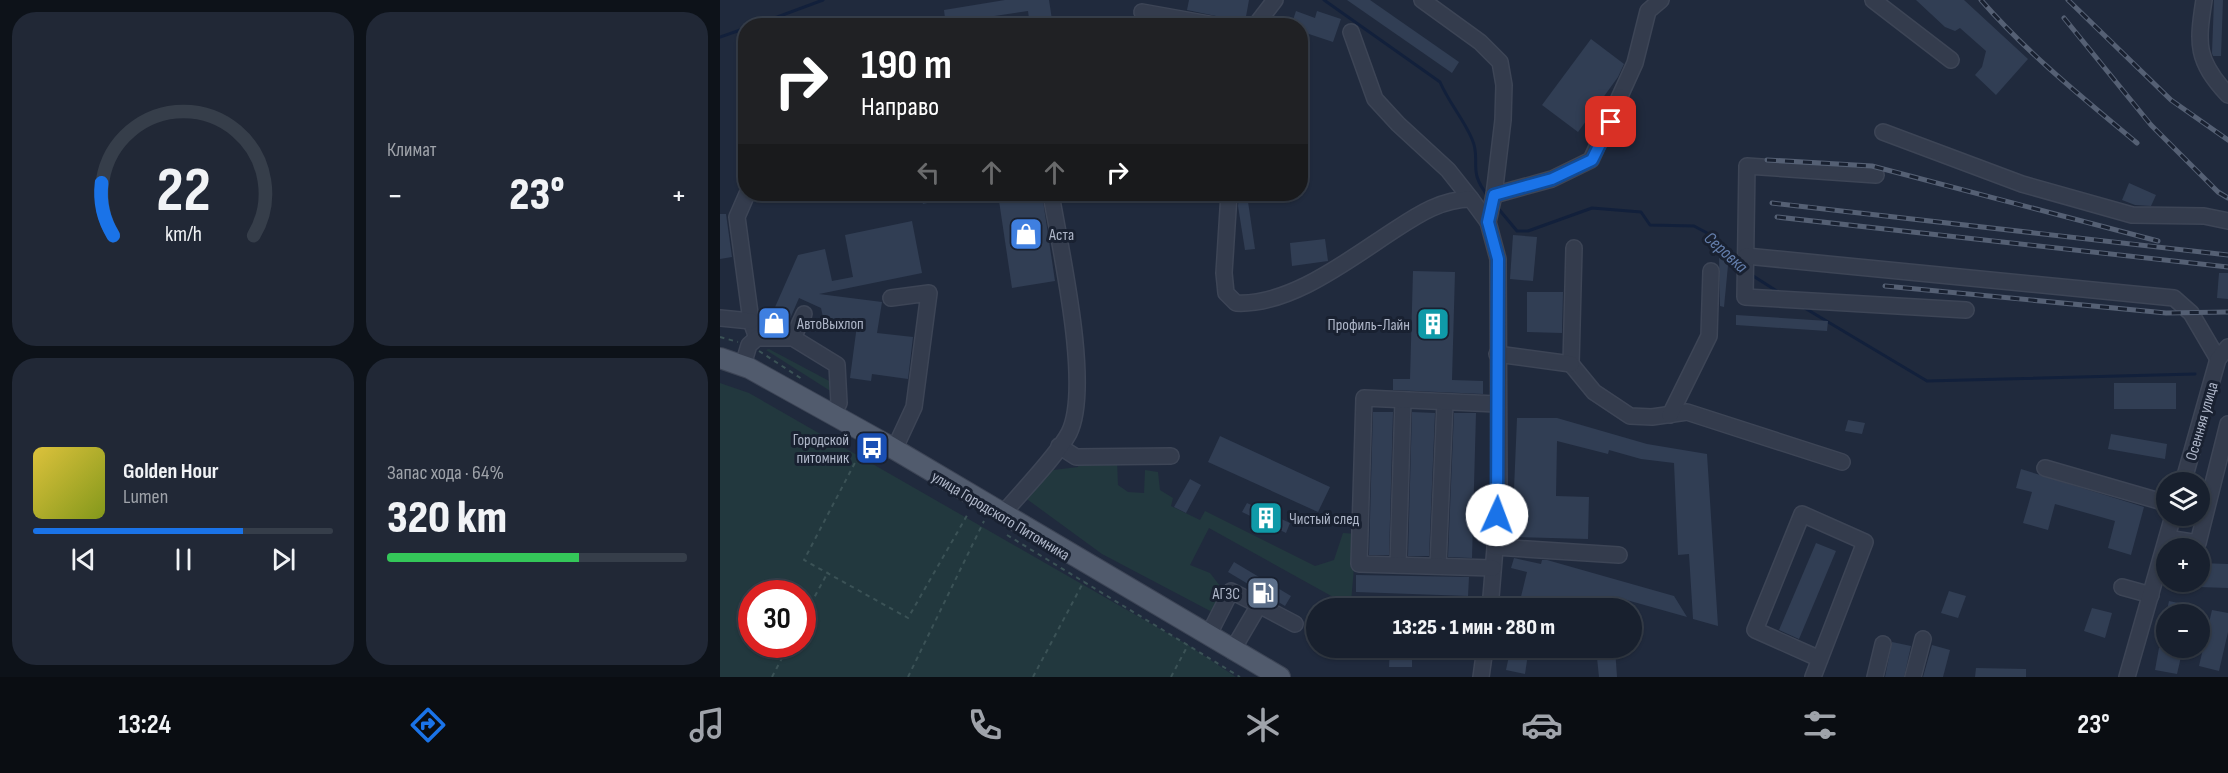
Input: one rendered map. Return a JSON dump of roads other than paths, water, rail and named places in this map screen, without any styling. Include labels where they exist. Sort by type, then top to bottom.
[{"type":"main road","name":"улица Городского Питомника","points":[[720,358],[742,365],[833,415],[894,450],[1003,524],[1280,677]]},
{"type":"street","points":[[1261,18],[1275,0]]},
{"type":"street","points":[[1422,0],[1480,42],[1500,62],[1504,85],[1503,120],[1494,195],[1488,222]]},
{"type":"street","points":[[1873,0],[1951,60]]},
{"type":"street","points":[[2204,0],[2200,50],[2209,75],[2228,95]]},
{"type":"street","points":[[1494,195],[1552,179],[1592,160],[1635,63],[1648,11],[1656,2]]},
{"type":"street","points":[[1142,12],[1175,18]]},
{"type":"street","points":[[1351,32],[1375,99],[1398,124],[1448,170],[1471,199],[1488,222],[1498,259],[1499,499],[1491,598]]},
{"type":"street","points":[[1883,132],[2022,184],[2132,215],[2204,216],[2228,221]]},
{"type":"street","points":[[1876,175],[1747,166],[1745,297],[1966,310]]},
{"type":"street","points":[[1229,201],[1224,273],[1226,293],[1236,303],[1252,304],[1281,297],[1333,270],[1420,213],[1453,199],[1471,199]]},
{"type":"street","points":[[742,365],[753,341],[738,217],[744,201]]},
{"type":"street","points":[[1003,524],[1068,435],[1076,417],[1078,391],[1074,338],[1052,201]]},
{"type":"street","points":[[1574,248],[1571,364],[1594,392],[1630,416],[1670,415],[1687,412],[1842,462]]},
{"type":"street","points":[[1746,256],[2174,298],[2191,313],[2223,353]]},
{"type":"street","points":[[1670,415],[1709,336],[1711,271]]},
{"type":"street","points":[[891,298],[929,292],[914,407],[894,450]]},
{"type":"street","points":[[793,338],[804,314]]},
{"type":"street","points":[[720,318],[751,321]]},
{"type":"street","points":[[753,341],[793,338],[837,365],[839,403],[833,415]]},
{"type":"street","name":"Осенняя улица","points":[[2186,472],[2223,353]]},
{"type":"street","points":[[1497,354],[1571,364]]},
{"type":"street","points":[[1493,568],[1359,564],[1364,398],[1497,404]]},
{"type":"street","points":[[1398,566],[1403,400]]},
{"type":"street","points":[[1438,566],[1445,402]]},
{"type":"street","points":[[2199,538],[2228,424]]},
{"type":"street","points":[[1059,446],[1076,457],[1171,456]]},
{"type":"street","points":[[2045,468],[2156,500]]},
{"type":"street","points":[[1813,677],[1820,659],[1865,542],[1802,514],[1755,630],[1820,659]]},
{"type":"street","points":[[2167,538],[2170,526]]},
{"type":"street","points":[[1495,547],[1619,555]]},
{"type":"street","points":[[2132,675],[2156,577]]},
{"type":"street","points":[[2122,587],[2151,595]]},
{"type":"street","points":[[1208,636],[1231,591],[1295,624]]},
{"type":"street","points":[[1232,651],[1258,605]]},
{"type":"street","points":[[1913,677],[1923,639]]},
{"type":"street","points":[[1875,677],[1883,644]]},
{"type":"street","points":[[1481,677],[1484,658]]},
{"type":"waterway","name":"Серовка","points":[[775,18],[823,0]]},
{"type":"waterway","name":"Серовка","points":[[1324,0],[1440,82],[1472,139],[1475,147],[1478,180],[1489,197]]},
{"type":"waterway","name":"Серовка","points":[[720,37],[738,31]]},
{"type":"waterway","name":"Серовка","points":[[1497,207],[1517,231],[1528,231],[1592,208],[1641,212],[1650,225],[1694,226],[1709,234],[1741,265]]},
{"type":"waterway","name":"Серовка","points":[[1750,274],[1780,293]]},
{"type":"waterway","name":"Серовка","points":[[1803,307],[1927,381],[2195,374]]},
{"type":"railway","points":[[1981,0],[2037,57],[2137,143]]},
{"type":"railway","points":[[2068,0],[2171,100],[2228,140]]},
{"type":"railway","points":[[2064,18],[2151,125],[2218,192],[2228,198]]},
{"type":"railway","points":[[1767,160],[1872,166],[2158,241]]},
{"type":"railway","points":[[1772,203],[2228,255]]},
{"type":"railway","points":[[1777,217],[2228,267]]},
{"type":"railway","points":[[1885,286],[2166,313],[2228,312]]},
{"type":"place","name":"Аста","points":[[1026,234]]},
{"type":"place","name":"АвтоВыхлоп","points":[[774,323]]},
{"type":"place","name":"Профиль-Лайн","points":[[1433,324]]},
{"type":"place","name":"Городской питомник","points":[[872,448]]},
{"type":"place","name":"Чистый след","points":[[1266,518]]},
{"type":"place","name":"АГЗС","points":[[1263,593]]}]
